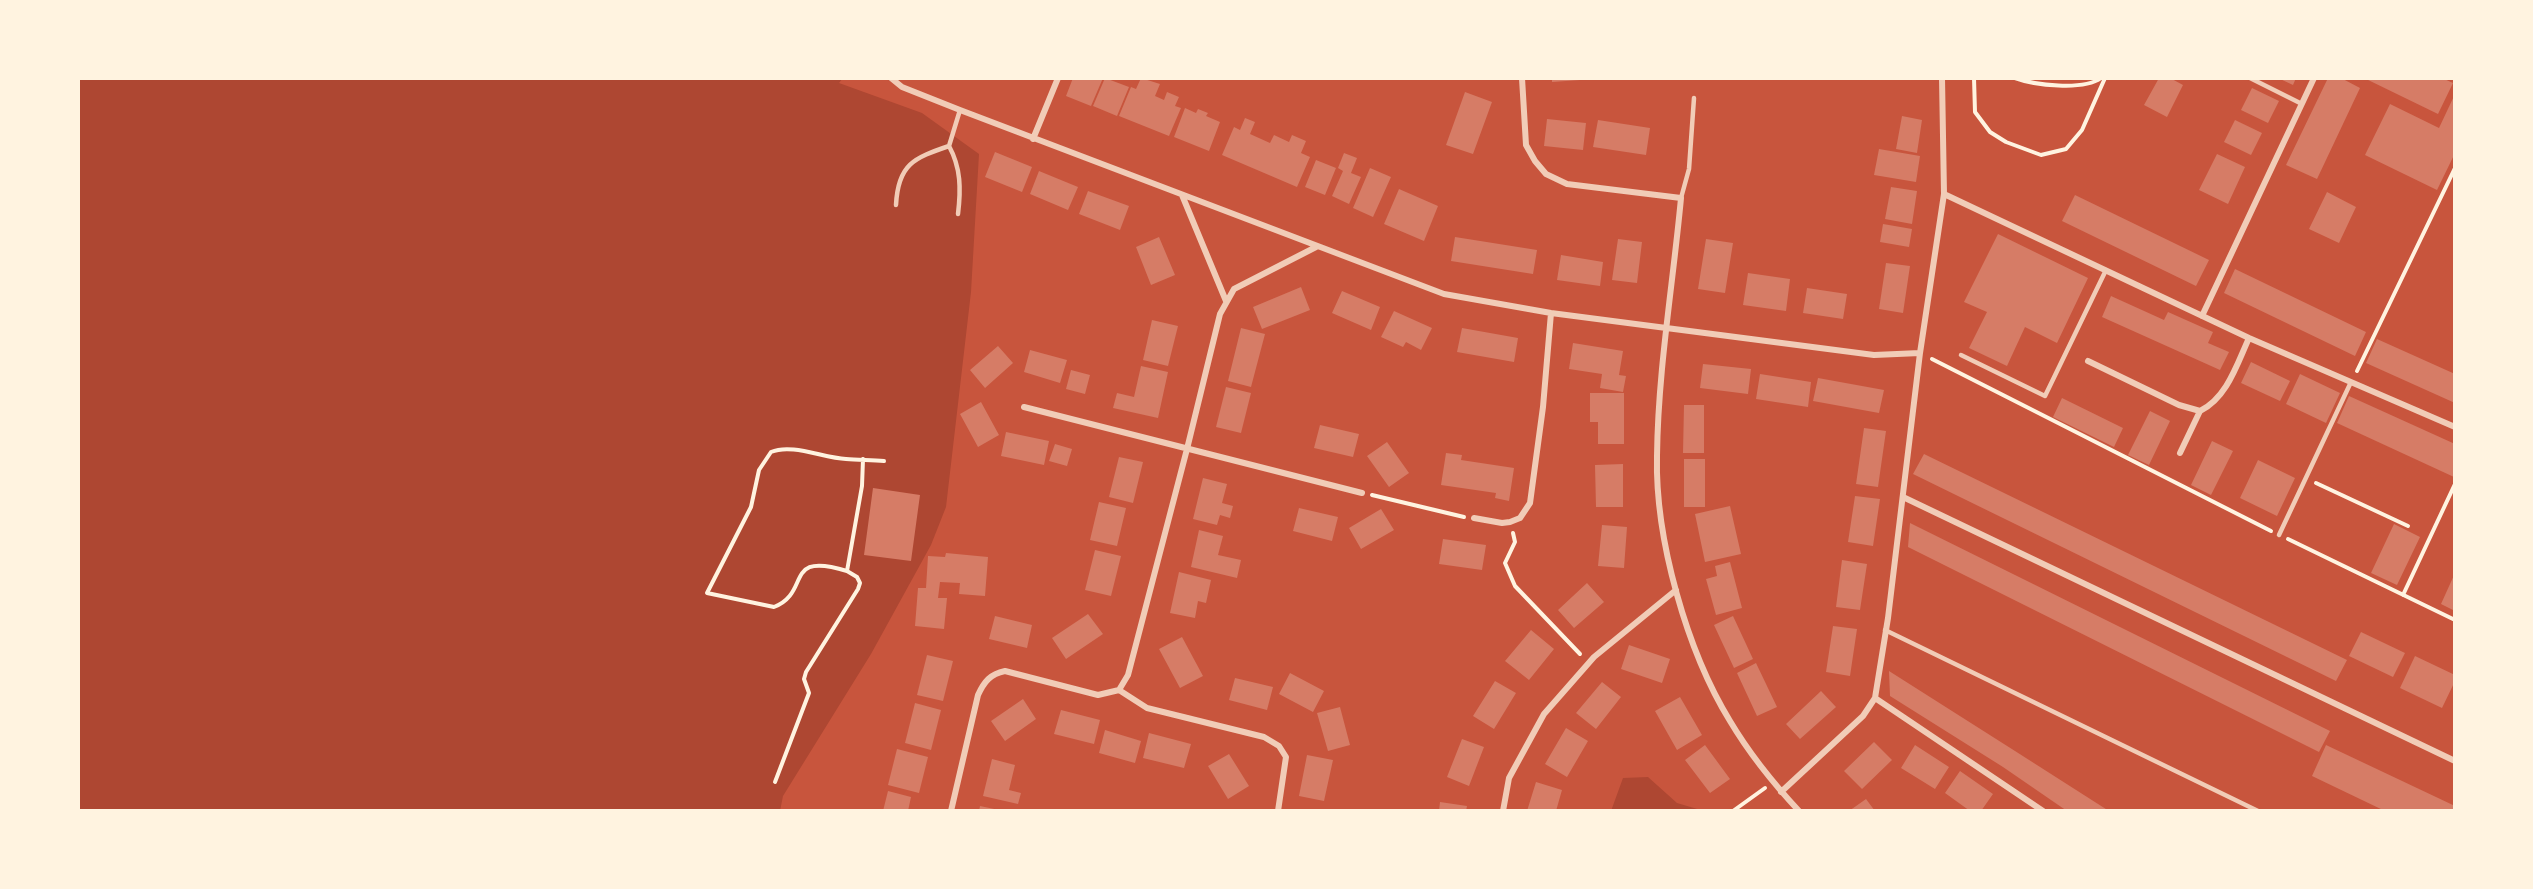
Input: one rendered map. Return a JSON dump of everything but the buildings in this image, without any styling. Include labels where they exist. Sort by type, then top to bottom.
[{"type":"street","points":[[891,78],[902,87],[1033,139],[1444,294],[1551,313],[1874,355],[1920,353]]},
{"type":"street","points":[[1033,139],[1058,78]]},
{"type":"street","points":[[1522,78],[1526,146],[1546,174],[1567,184],[1681,198],[1661,391],[1657,458],[1661,520],[1676,590],[1713,690],[1730,722],[1773,782],[1799,811]]},
{"type":"street","points":[[1781,792],[1863,716],[1875,698],[1920,353],[1944,194],[1942,78]]},
{"type":"street","points":[[2202,316],[2314,78]]},
{"type":"street","points":[[1944,194],[2249,338],[2455,428]]},
{"type":"street","points":[[1182,195],[1226,301]]},
{"type":"street","points":[[951,811],[978,696],[984,683],[996,673],[1005,671],[1098,695],[1119,690],[1128,675],[1220,314],[1234,289],[1316,247]]},
{"type":"street","points":[[1474,518],[1502,523],[1510,522],[1520,518],[1530,503],[1551,313]]},
{"type":"street","points":[[2180,453],[2200,411],[2212,405],[2222,394],[2249,338]]},
{"type":"street","points":[[2088,361],[2179,405],[2200,411]]},
{"type":"street","points":[[1024,406],[1362,493]]},
{"type":"street","points":[[1903,497],[2455,761]]},
{"type":"street","points":[[1503,811],[1509,778],[1544,714],[1589,663],[1676,590]]},
{"type":"street","points":[[1119,690],[1147,708],[1264,737],[1279,746],[1286,757],[1278,811]]},
{"type":"street","points":[[1875,698],[2043,811]]},
{"type":"lane","points":[[2250,78],[2302,104]]},
{"type":"lane","points":[[1681,198],[1689,169],[1694,98]]},
{"type":"lane","points":[[958,214],[960,177],[958,162],[949,146],[960,110]]},
{"type":"lane","points":[[896,205],[898,183],[903,172],[922,155],[949,146]]},
{"type":"lane","points":[[1961,355],[2045,396],[2106,270]]},
{"type":"lane","points":[[2279,535],[2351,382]]},
{"type":"lane","points":[[1885,630],[2258,811]]},
{"type":"path","points":[[1974,78],[1975,112],[1990,132],[2006,142],[2041,154],[2066,149],[2082,130],[2105,78]]},
{"type":"path","points":[[2015,78],[2048,85],[2078,84],[2097,81],[2101,78]]},
{"type":"path","points":[[2351,382],[2455,168]]},
{"type":"path","points":[[1920,353],[2279,535],[2455,620]]},
{"type":"path","points":[[775,782],[809,693],[804,679],[806,672],[860,583],[847,571],[816,564],[809,566],[802,573],[788,598],[774,607],[707,593],[752,507],[759,470],[771,452],[785,449],[835,458],[884,461]]},
{"type":"path","points":[[847,571],[862,486],[863,459]]},
{"type":"path","points":[[2306,479],[2408,526]]},
{"type":"path","points":[[2403,595],[2455,484]]},
{"type":"path","points":[[1362,493],[1474,518]]},
{"type":"path","points":[[1510,522],[1515,542],[1505,563],[1515,586],[1589,663]]},
{"type":"path","points":[[1733,811],[1773,782]]},
{"type":"shaded area","points":[[78,78],[843,78],[839,83],[922,113],[979,154],[971,292],[946,507],[931,545],[871,654],[783,796],[780,811],[78,811]]},
{"type":"shaded area","points":[[1648,777],[1677,803],[1704,811],[1611,811],[1623,778]]}]
